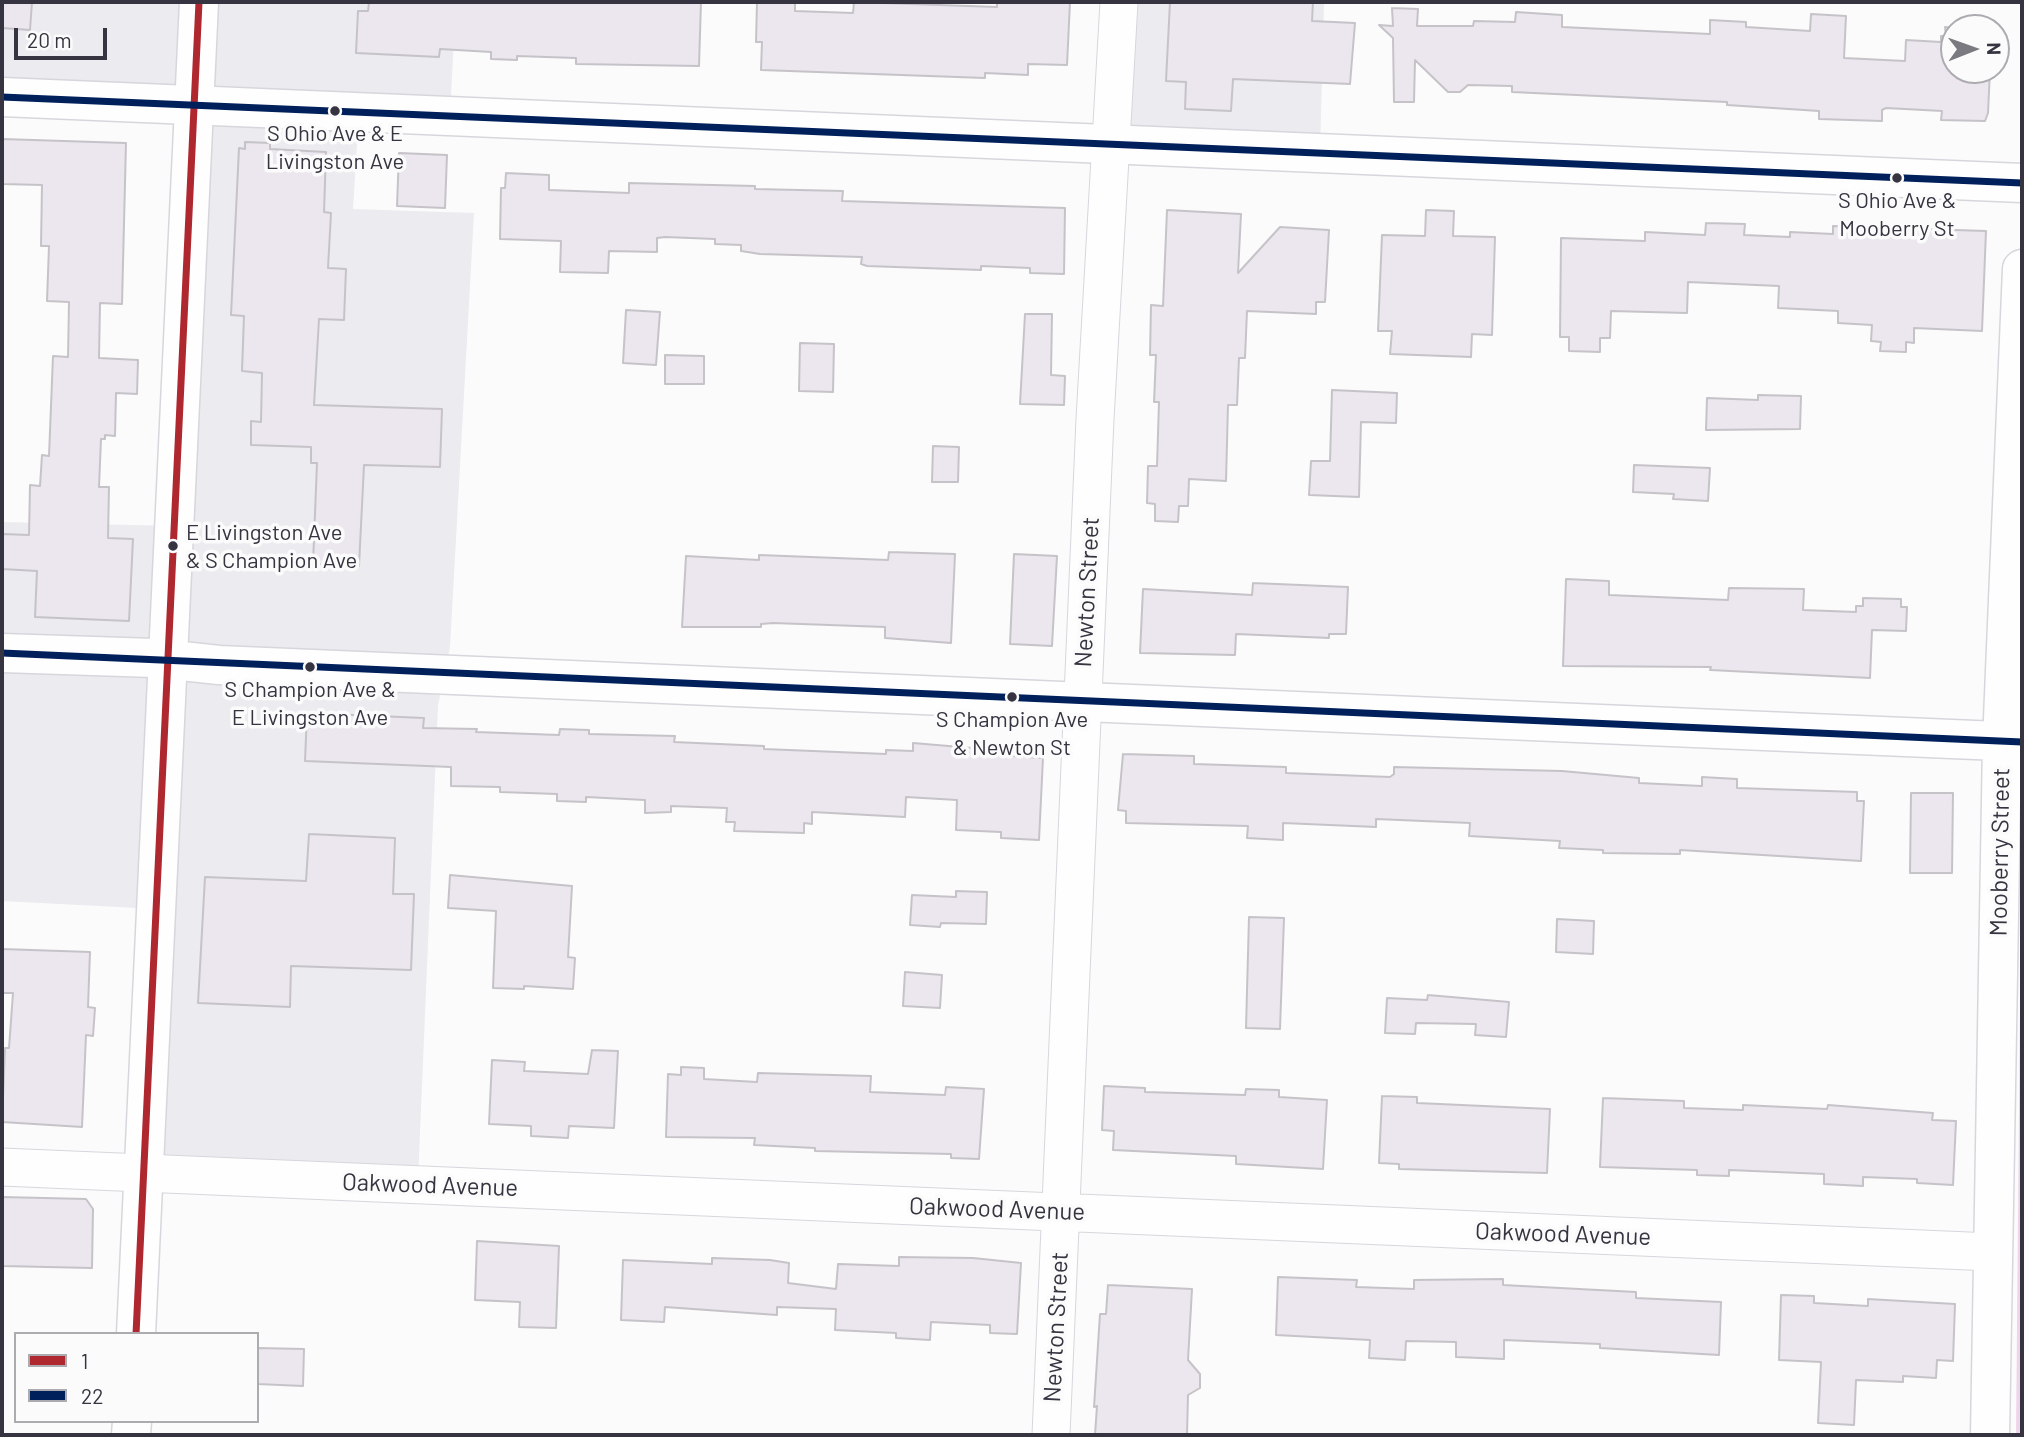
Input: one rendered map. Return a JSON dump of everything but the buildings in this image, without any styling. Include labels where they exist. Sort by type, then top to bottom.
[{"type":"street","points":[[136,1332],[198,2]]},
{"type":"street","name":"Newton Street","points":[[1051,1435],[1082,702],[1119,2]]},
{"type":"street","points":[[2,97],[2022,183]]},
{"type":"street","name":"Mooberry Street","points":[[1990,1435],[1992,1252],[2012,742],[2022,269]]},
{"type":"street","points":[[2,653],[2012,742]]},
{"type":"street","name":"Oakwood Avenue","points":[[2,1167],[1992,1252]]},
{"type":"shaded area","points":[[2,2],[456,2],[450,113],[359,111],[353,209],[474,213],[450,647],[438,705],[418,1180],[146,1170],[157,909],[2,901],[2,522],[175,526],[194,106],[2,97]]},
{"type":"shaded area","points":[[1116,2],[1324,2],[1320,152],[1110,143]]},
{"type":"shaded area","points":[[2022,791],[2022,1435],[2016,1435]]},
{"type":"transit line","name":"1","points":[[136,1332],[199,2]]},
{"type":"transit line","name":"22","points":[[2,97],[2022,183]]},
{"type":"transit line","name":"22","points":[[2,653],[2022,742]]},
{"type":"place","name":"S Ohio Ave & E Livingston Ave","points":[[335,111]]},
{"type":"place","name":"S Ohio Ave & Mooberry St","points":[[1897,178]]},
{"type":"place","name":"E Livingston Ave & S Champion Ave","points":[[173,546]]},
{"type":"place","name":"S Champion Ave & E Livingston Ave","points":[[310,667]]},
{"type":"place","name":"S Champion Ave & Newton St","points":[[1012,697]]}]
